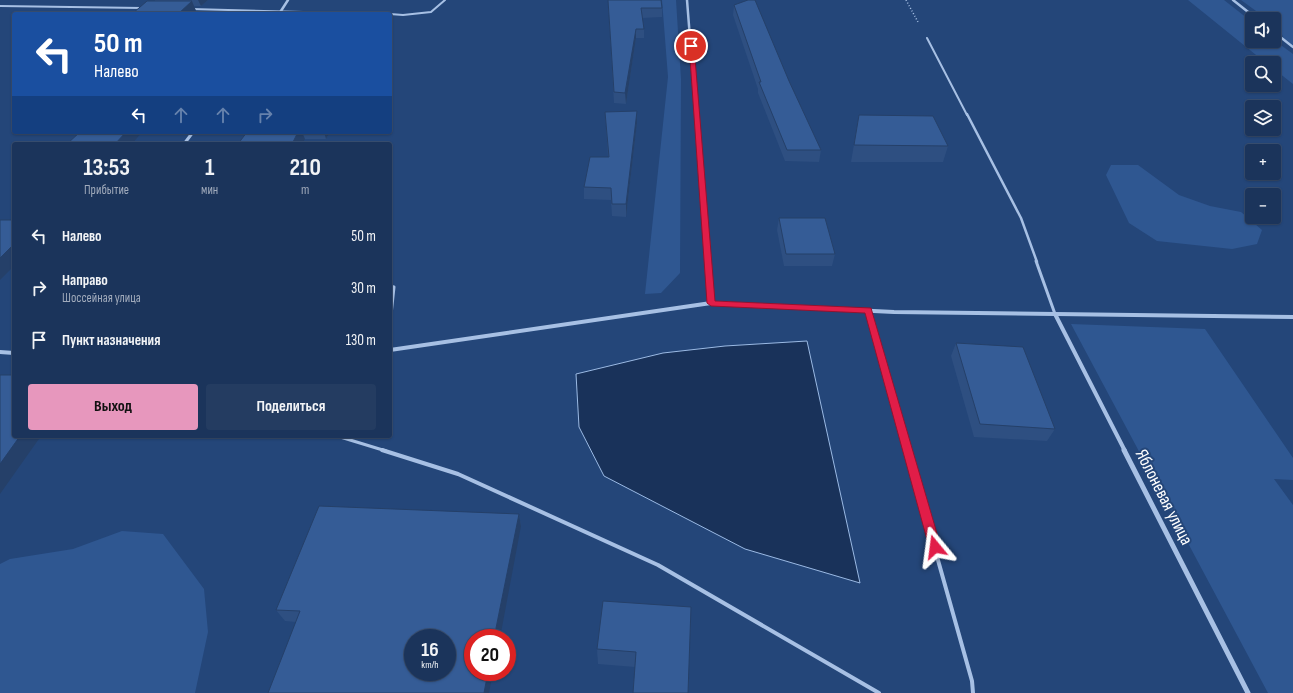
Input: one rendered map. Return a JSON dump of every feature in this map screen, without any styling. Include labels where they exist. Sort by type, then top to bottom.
[{"type":"street","points":[[281,10],[288,0]]},
{"type":"street","points":[[687,0],[711,303]]},
{"type":"street","points":[[1233,0],[1248,12]]},
{"type":"street","points":[[1281,38],[1293,47]]},
{"type":"street","points":[[392,350],[711,303],[868,310],[1293,317]]},
{"type":"street","name":"Яблоневая улица","points":[[1055,314],[1248,693]]},
{"type":"street","points":[[0,352],[12,353]]},
{"type":"lane","points":[[392,14],[402,15],[430,12],[445,0]]},
{"type":"lane","points":[[0,6],[148,8]]},
{"type":"lane","points":[[188,9],[332,12]]},
{"type":"lane","points":[[927,38],[1021,218],[1055,314]]},
{"type":"lane","points":[[392,286],[394,287],[392,306]]},
{"type":"lane","points":[[868,310],[972,680],[973,693]]},
{"type":"lane","points":[[343,438],[458,474],[658,565],[879,693]]},
{"type":"path","points":[[906,0],[927,38]]},
{"type":"shaded area","points":[[662,0],[676,0],[681,79],[680,273],[661,293],[645,294],[668,77]]},
{"type":"shaded area","points":[[1188,0],[1224,0],[1245,16],[1245,46]]},
{"type":"shaded area","points":[[1241,0],[1293,0],[1293,47],[1284,40],[1281,32],[1281,12],[1257,12]]},
{"type":"shaded area","points":[[1281,45],[1293,54],[1293,84],[1281,75],[1281,56],[1257,56],[1247,48],[1281,48]]},
{"type":"shaded area","points":[[1111,165],[1138,165],[1179,195],[1210,206],[1241,212],[1245,215],[1245,224],[1255,224],[1262,230],[1257,244],[1232,249],[1157,241],[1129,223],[1106,175]]},
{"type":"shaded area","points":[[1071,324],[1205,329],[1293,458],[1293,480],[1274,479],[1293,505],[1293,693],[1268,693]]},
{"type":"shaded area","points":[[807,341],[860,583],[745,549],[604,476],[579,427],[576,374],[663,353],[725,346]]},
{"type":"shaded area","points":[[122,531],[163,534],[204,589],[208,632],[195,693],[0,693],[0,564],[10,559],[73,549]]},
{"type":"building","points":[[608,0],[661,0],[662,8],[641,8],[644,29],[636,29],[625,93],[614,92]]},
{"type":"building","points":[[748,0],[755,0],[789,81],[821,150],[787,150],[759,82],[761,82],[734,5]]},
{"type":"building","points":[[147,1],[192,1],[180,12],[134,12]]},
{"type":"building","points":[[637,111],[626,204],[612,204],[611,188],[584,187],[590,157],[609,157],[605,112]]},
{"type":"building","points":[[859,115],[933,116],[948,146],[854,145]]},
{"type":"building","points":[[78,134],[124,134],[117,142],[69,142]]},
{"type":"building","points":[[246,134],[297,134],[293,142],[240,142]]},
{"type":"building","points":[[779,218],[825,218],[835,254],[786,254]]},
{"type":"building","points":[[0,220],[12,220],[12,246],[0,258]]},
{"type":"building","points":[[956,343],[1023,347],[1055,429],[980,424]]},
{"type":"building","points":[[0,375],[12,375],[12,438],[19,438],[0,464]]},
{"type":"building","points":[[319,506],[519,514],[496,629],[464,629],[464,681],[486,681],[484,693],[268,693],[300,611],[276,610]]},
{"type":"building","points":[[603,601],[691,607],[688,693],[633,693],[636,652],[597,649]]},
{"type":"route","points":[[691,46],[711,303],[868,310],[935,547]]}]
